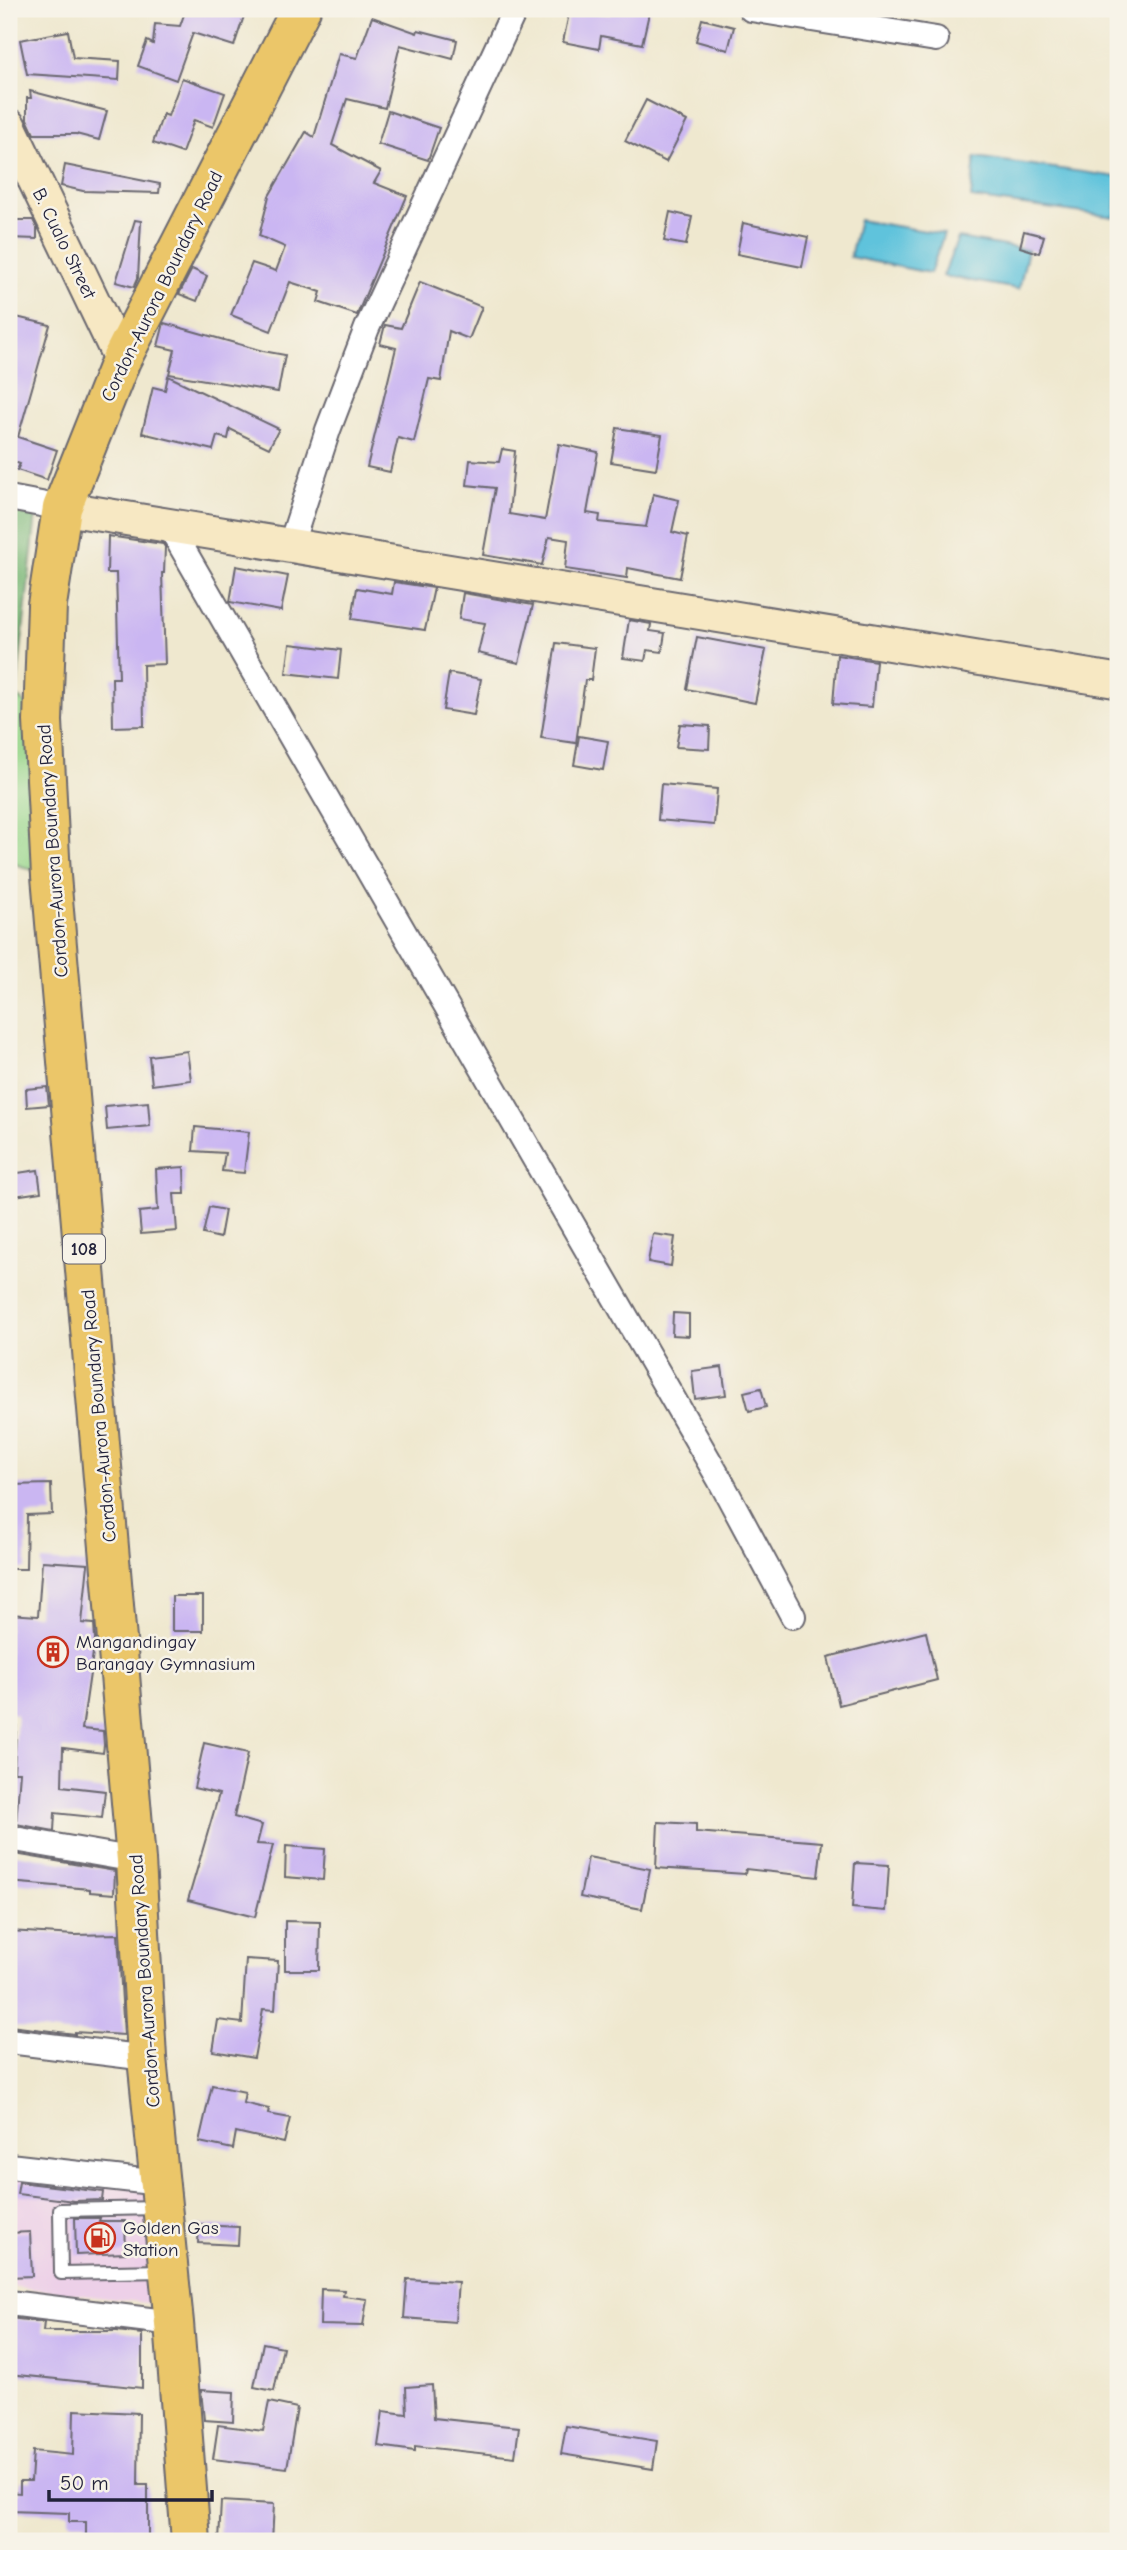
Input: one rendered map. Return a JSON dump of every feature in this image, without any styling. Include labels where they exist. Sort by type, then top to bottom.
[{"type":"main road","name":"Cordon-Aurora Boundary Road","points":[[191,2541],[174,2323],[147,2058],[136,1860],[51,876],[43,721],[47,605],[62,508],[121,360],[301,9]]},
{"type":"street","points":[[290,547],[328,430],[367,328],[514,9]]},
{"type":"street","points":[[751,9],[936,39]]},
{"type":"street","name":"B. Cualo Street","points":[[9,126],[121,360]]},
{"type":"street","points":[[9,498],[290,547],[1118,681]]},
{"type":"street","points":[[169,525],[720,1480],[793,1616]]},
{"type":"street","points":[[9,1838],[136,1860]]},
{"type":"street","points":[[9,2041],[147,2058]]},
{"type":"street","points":[[9,2166],[161,2195]]},
{"type":"street","points":[[9,2303],[174,2323]]},
{"type":"lane","points":[[161,2195],[60,2210],[61,2273],[169,2270]]},
{"type":"shaded area","name":"Golden Gas Station","points":[[9,2172],[151,2184],[162,2305],[9,2286]]},
{"type":"green space","points":[[9,511],[36,515],[16,695],[9,695]]},
{"type":"green space","points":[[9,695],[16,695],[43,721],[51,876],[9,862]]},
{"type":"water","points":[[975,157],[1118,177],[1115,217],[971,198]]},
{"type":"water","points":[[859,220],[944,234],[930,273],[850,257]]},
{"type":"water","points":[[958,238],[1028,250],[1019,289],[943,276]]},
{"type":"building","points":[[186,9],[221,9],[244,16],[234,46],[193,33],[176,80],[138,66],[147,41],[153,44],[155,24],[180,26]]},
{"type":"building","points":[[570,9],[610,15],[612,9],[650,9],[642,44],[601,36],[599,49],[563,42]]},
{"type":"building","points":[[372,17],[417,33],[418,30],[457,40],[453,59],[400,45],[385,108],[347,99],[332,145],[381,171],[374,183],[407,196],[357,315],[318,302],[321,292],[290,282],[271,331],[231,315],[252,263],[276,271],[285,247],[259,236],[269,196],[306,132],[314,137],[339,54],[357,58]]},
{"type":"building","points":[[702,19],[734,27],[728,50],[696,41]]},
{"type":"building","points":[[68,31],[73,58],[120,61],[119,80],[27,74],[20,40]]},
{"type":"building","points":[[182,78],[225,93],[213,127],[194,120],[182,153],[153,143],[163,114],[168,116]]},
{"type":"building","points":[[30,91],[107,111],[99,140],[76,134],[34,134],[27,119],[27,98],[31,98]]},
{"type":"building","points":[[646,100],[687,121],[666,162],[625,141]]},
{"type":"building","points":[[388,111],[439,128],[428,160],[378,144]]},
{"type":"building","points":[[65,165],[160,184],[159,193],[83,191],[61,186]]},
{"type":"building","points":[[670,212],[692,217],[686,245],[664,241]]},
{"type":"building","points":[[9,220],[33,220],[37,228],[37,239],[9,238]]},
{"type":"building","points":[[135,220],[141,221],[138,278],[134,287],[116,282]]},
{"type":"building","points":[[743,223],[808,237],[802,267],[737,254]]},
{"type":"building","points":[[1024,231],[1044,236],[1039,253],[1020,247]]},
{"type":"building","points":[[192,269],[207,276],[197,301],[179,294]]},
{"type":"building","points":[[420,282],[482,307],[469,339],[449,331],[441,381],[429,379],[414,442],[398,438],[390,472],[367,467],[396,348],[380,344],[385,325],[401,328]]},
{"type":"building","points":[[12,316],[50,325],[18,437],[57,450],[47,480],[17,470],[20,464],[9,460],[9,330]]},
{"type":"building","points":[[164,323],[285,355],[278,392],[169,374],[175,350],[158,346]]},
{"type":"building","points":[[168,376],[279,429],[269,448],[230,429],[228,439],[217,436],[213,450],[142,433],[153,387],[165,390]]},
{"type":"building","points":[[617,428],[662,435],[656,469],[611,462]]},
{"type":"building","points":[[559,444],[598,452],[587,513],[600,515],[599,522],[646,527],[653,494],[679,500],[672,532],[688,536],[680,578],[628,568],[627,578],[565,569],[568,540],[549,537],[542,565],[483,555],[495,488],[467,485],[470,460],[499,462],[502,449],[515,451],[509,514],[545,520]]},
{"type":"building","points":[[108,536],[163,544],[165,547],[162,573],[165,664],[143,665],[144,726],[113,727],[112,678],[119,678],[116,573],[107,573]]},
{"type":"building","points":[[236,566],[288,576],[281,611],[230,602]]},
{"type":"building","points":[[394,582],[434,588],[425,630],[352,619],[357,588],[392,594]]},
{"type":"building","points":[[463,593],[533,605],[519,663],[478,653],[485,623],[459,619]]},
{"type":"building","points":[[629,620],[651,624],[650,631],[665,633],[662,652],[647,650],[645,661],[623,658]]},
{"type":"building","points":[[697,637],[766,650],[755,703],[687,689]]},
{"type":"building","points":[[556,643],[595,648],[591,680],[585,680],[576,743],[541,738]]},
{"type":"building","points":[[290,644],[341,650],[338,679],[286,673]]},
{"type":"building","points":[[837,655],[876,661],[872,707],[833,704]]},
{"type":"building","points":[[449,673],[481,679],[474,715],[443,710]]},
{"type":"building","points":[[680,724],[710,726],[709,749],[676,747]]},
{"type":"building","points":[[579,736],[608,741],[603,770],[574,765]]},
{"type":"building","points":[[661,784],[717,789],[714,825],[658,820]]},
{"type":"building","points":[[187,1051],[191,1080],[152,1085],[149,1056]]},
{"type":"building","points":[[47,1087],[49,1105],[27,1107],[26,1089]]},
{"type":"building","points":[[148,1102],[150,1126],[107,1130],[105,1106]]},
{"type":"building","points":[[195,1127],[249,1132],[244,1173],[222,1171],[225,1153],[193,1151]]},
{"type":"building","points":[[184,1167],[185,1194],[174,1194],[177,1231],[141,1234],[139,1212],[158,1210],[156,1169]]},
{"type":"building","points":[[38,1170],[41,1192],[14,1196],[11,1174]]},
{"type":"building","points":[[209,1207],[225,1210],[220,1238],[203,1234]]},
{"type":"building","points":[[653,1234],[675,1237],[671,1266],[648,1262]]},
{"type":"building","points":[[673,1313],[689,1314],[689,1336],[672,1335]]},
{"type":"building","points":[[722,1367],[726,1395],[695,1399],[692,1371]]},
{"type":"building","points":[[761,1388],[766,1407],[749,1411],[744,1392]]},
{"type":"building","points":[[51,1484],[52,1514],[27,1515],[26,1569],[9,1569],[9,1485]]},
{"type":"building","points":[[42,1561],[88,1564],[82,1623],[94,1624],[95,1639],[82,1729],[103,1731],[104,1745],[103,1753],[63,1748],[62,1786],[105,1791],[102,1818],[55,1813],[54,1831],[16,1824],[20,1772],[14,1772],[17,1714],[9,1713],[9,1614],[38,1616]]},
{"type":"building","points":[[172,1596],[203,1596],[203,1631],[172,1631]]},
{"type":"building","points":[[926,1632],[937,1680],[839,1705],[828,1657]]},
{"type":"building","points":[[204,1743],[248,1753],[234,1817],[262,1825],[257,1844],[273,1845],[255,1917],[188,1900],[219,1794],[194,1788]]},
{"type":"building","points":[[658,1822],[696,1824],[696,1832],[822,1842],[818,1877],[746,1869],[745,1874],[656,1868]]},
{"type":"building","points":[[286,1846],[325,1849],[323,1880],[285,1877]]},
{"type":"building","points":[[9,1853],[115,1871],[114,1894],[90,1892],[90,1889],[9,1882]]},
{"type":"building","points":[[588,1857],[650,1869],[642,1909],[580,1897]]},
{"type":"building","points":[[855,1863],[889,1865],[886,1911],[852,1908]]},
{"type":"building","points":[[285,1921],[320,1922],[319,1970],[285,1970]]},
{"type":"building","points":[[9,1931],[75,1935],[118,1934],[124,2035],[75,2034],[10,2026]]},
{"type":"building","points":[[246,1959],[278,1961],[275,2010],[263,2009],[254,2058],[213,2051],[218,2020],[242,2023]]},
{"type":"building","points":[[212,2085],[245,2092],[243,2103],[269,2109],[268,2114],[290,2118],[284,2143],[236,2132],[233,2149],[199,2142]]},
{"type":"building","points":[[19,2182],[103,2192],[102,2200],[74,2201],[17,2194]]},
{"type":"building","name":"Golden Gas Station","points":[[75,2218],[125,2221],[126,2253],[76,2255]]},
{"type":"building","points":[[199,2225],[239,2227],[238,2245],[198,2243]]},
{"type":"building","points":[[30,2232],[32,2276],[9,2277],[9,2233]]},
{"type":"building","points":[[407,2279],[458,2282],[455,2322],[404,2318]]},
{"type":"building","points":[[321,2289],[344,2290],[343,2296],[367,2299],[363,2326],[320,2325]]},
{"type":"building","points":[[9,2318],[44,2322],[43,2331],[117,2331],[142,2334],[142,2388],[9,2374]]},
{"type":"building","points":[[263,2343],[283,2347],[274,2391],[254,2387]]},
{"type":"building","points":[[432,2385],[434,2418],[519,2427],[515,2457],[415,2446],[415,2451],[378,2446],[383,2411],[407,2414],[406,2387]]},
{"type":"building","points":[[201,2390],[234,2392],[233,2422],[204,2420]]},
{"type":"building","points":[[269,2402],[297,2408],[287,2468],[213,2459],[218,2425],[263,2431]]},
{"type":"building","points":[[74,2410],[139,2413],[138,2485],[148,2485],[148,2541],[86,2541],[86,2522],[69,2522],[69,2513],[9,2511],[9,2492],[20,2493],[20,2481],[31,2481],[33,2451],[73,2455]]},
{"type":"building","points":[[566,2426],[657,2441],[653,2469],[561,2454]]},
{"type":"building","points":[[221,2501],[274,2504],[272,2541],[219,2541]]},
{"type":"place","name":"Mangandingay Barangay Gymnasium","points":[[53,1652]]},
{"type":"place","name":"Golden Gas Station","points":[[100,2238]]}]
